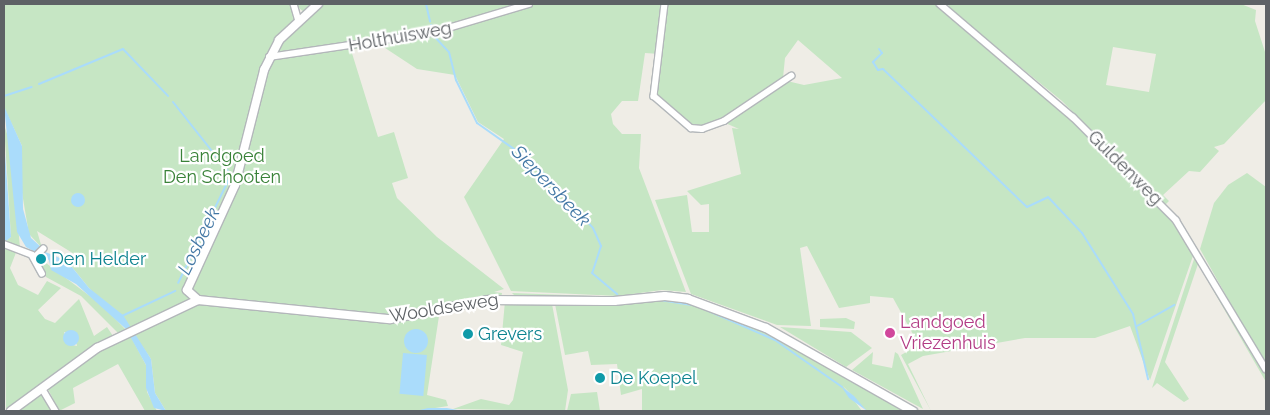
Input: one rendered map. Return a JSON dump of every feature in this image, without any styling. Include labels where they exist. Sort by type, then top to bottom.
[{"type":"main road","points":[[179,307],[235,184],[270,58],[279,40],[318,4]]},
{"type":"main road","points":[[187,290],[198,300]]},
{"type":"main road","name":"Wooldseweg","points":[[10,411],[91,352],[179,307],[198,300],[390,319],[503,298],[614,301],[679,297],[766,328],[913,411]]},
{"type":"street","points":[[294,4],[299,21]]},
{"type":"street","name":"Holthuisweg","points":[[270,58],[432,33],[528,4]]},
{"type":"street","points":[[665,4],[654,96],[691,128],[702,129],[724,121],[791,76]]},
{"type":"street","name":"Guldenweg","points":[[940,4],[1073,117],[1176,220],[1266,369]]},
{"type":"street","points":[[4,244],[36,256]]},
{"type":"street","points":[[36,256],[43,249]]},
{"type":"street","points":[[36,256],[42,273]]},
{"type":"street","points":[[42,388],[56,411]]},
{"type":"green space","name":"Landgoed Den Schooten","points":[[4,4],[292,4],[293,19],[304,12],[294,4],[525,4],[433,31],[340,47],[342,50],[470,25],[532,4],[663,4],[660,54],[645,53],[638,101],[622,101],[611,114],[613,124],[622,134],[641,134],[639,168],[686,292],[662,290],[618,296],[511,291],[464,197],[504,139],[478,122],[455,75],[417,69],[379,44],[351,50],[378,137],[394,132],[408,178],[392,183],[397,198],[437,237],[504,289],[494,292],[502,293],[501,298],[439,316],[427,395],[446,400],[448,406],[416,411],[166,411],[155,393],[151,359],[134,334],[145,327],[143,322],[130,327],[89,288],[72,267],[79,257],[37,231],[42,248],[29,234],[21,187],[22,146],[4,107]]},
{"type":"green space","points":[[667,4],[938,4],[1054,101],[1169,215],[1195,250],[1150,380],[1130,326],[1095,338],[1025,338],[923,356],[908,364],[931,411],[901,355],[919,345],[893,298],[870,296],[870,303],[839,308],[807,246],[800,248],[811,326],[777,325],[691,294],[655,200],[687,195],[692,232],[709,232],[709,204],[701,205],[687,191],[741,174],[732,128],[739,129],[723,122],[787,81],[804,85],[842,78],[798,40],[785,58],[783,78],[729,116],[704,127],[690,125],[656,96]]},
{"type":"green space","points":[[950,4],[1241,4],[1256,10],[1255,21],[1266,55],[1266,100],[1224,144],[1214,147],[1219,151],[1200,172],[1189,171],[1163,195],[1169,201],[1165,205],[1062,101],[947,7]],"holes":[[[1113,47],[1156,54],[1149,92],[1106,85]]]},
{"type":"green space","points":[[4,125],[11,145],[20,248],[4,242],[11,237]]},
{"type":"green space","points":[[1247,173],[1266,187],[1266,367],[1200,249],[1214,203],[1228,185]]},
{"type":"green space","points":[[4,245],[17,250],[10,268],[18,285],[38,295],[47,281],[61,288],[38,310],[45,319],[55,323],[79,299],[94,336],[107,327],[113,336],[6,411]],"holes":[[[64,332],[74,332],[77,346],[68,344]]]},
{"type":"green space","points":[[1196,253],[1266,372],[1266,382],[1198,264],[1165,362],[1189,399],[1184,402],[1157,383],[1152,388]]},
{"type":"green space","points":[[46,263],[103,306],[126,330],[118,333],[81,296],[46,277],[41,267]]},
{"type":"green space","points":[[660,292],[685,294],[624,299],[516,297],[512,293],[620,297]]},
{"type":"green space","points":[[657,298],[679,299],[759,327],[908,411],[867,411],[843,386],[862,411],[642,411],[642,389],[621,395],[617,364],[591,365],[588,351],[565,355],[555,304]]},
{"type":"green space","points":[[505,301],[552,304],[568,390],[565,411],[453,409],[481,399],[509,405],[513,400],[523,352],[501,345]]},
{"type":"green space","points":[[846,318],[855,322],[854,329],[820,327],[820,319]]},
{"type":"green space","points":[[780,327],[851,332],[872,348],[846,367]]},
{"type":"green space","points":[[130,335],[146,365],[147,392],[157,411],[145,411],[118,364],[73,388],[75,403],[59,411],[47,387],[92,353]]},
{"type":"green space","points":[[873,352],[872,364],[892,368],[895,352],[898,354],[923,409],[852,370]]},
{"type":"green space","points":[[597,392],[600,411],[567,411],[571,394]]},
{"type":"green space","points":[[40,393],[52,411],[15,411]]},
{"type":"water","points":[[4,106],[22,146],[23,209],[31,238],[42,248],[37,253],[26,247],[17,232]]},
{"type":"water","points":[[4,139],[11,237],[6,241],[4,240]]},
{"type":"water","points":[[75,193],[81,193],[85,200],[81,207],[75,207],[71,203],[71,197]]},
{"type":"water","points":[[43,251],[67,261],[89,288],[123,315],[151,359],[155,393],[166,411],[154,408],[146,388],[146,365],[126,329],[76,284],[51,270],[49,260],[40,254]]},
{"type":"water","points":[[416,329],[425,332],[428,341],[425,350],[416,353],[407,350],[404,341],[407,332]]},
{"type":"water","points":[[71,330],[79,338],[71,346],[63,338]]},
{"type":"water","points":[[403,353],[427,355],[423,396],[399,394]]},
{"type":"water","points":[[841,386],[854,396],[867,411],[849,398]]},
{"type":"water","points":[[428,408],[447,408],[463,411],[416,411]]},
{"type":"waterway","name":"Siepersbeek","points":[[426,4],[430,22]]},
{"type":"waterway","name":"Siepersbeek","points":[[431,25],[431,30]]},
{"type":"waterway","name":"Siepersbeek","points":[[433,35],[449,52],[456,80],[477,123],[534,163],[593,228],[601,246],[592,273],[617,294]]},
{"type":"waterway","name":"Losbeek","points":[[39,84],[123,49],[168,96]]},
{"type":"waterway","points":[[879,49],[882,53],[873,62],[878,70],[883,69],[1027,207],[1048,197],[1082,233],[1133,314],[1148,379]]},
{"type":"waterway","name":"Losbeek","points":[[4,96],[32,87]]},
{"type":"waterway","name":"Losbeek","points":[[173,102],[231,175],[178,283]]},
{"type":"waterway","name":"Losbeek","points":[[122,316],[175,291]]},
{"type":"waterway","name":"Siepersbeek","points":[[624,304],[656,300]]},
{"type":"waterway","name":"Siepersbeek","points":[[660,300],[697,306],[775,340],[842,387]]},
{"type":"waterway","points":[[1137,326],[1174,305]]},
{"type":"place","name":"Den Helder","points":[[41,259]]},
{"type":"place","name":"Landgoed Vriezenhuis","points":[[890,333]]},
{"type":"place","name":"Grevers","points":[[468,334]]},
{"type":"place","name":"De Koepel","points":[[600,378]]}]
